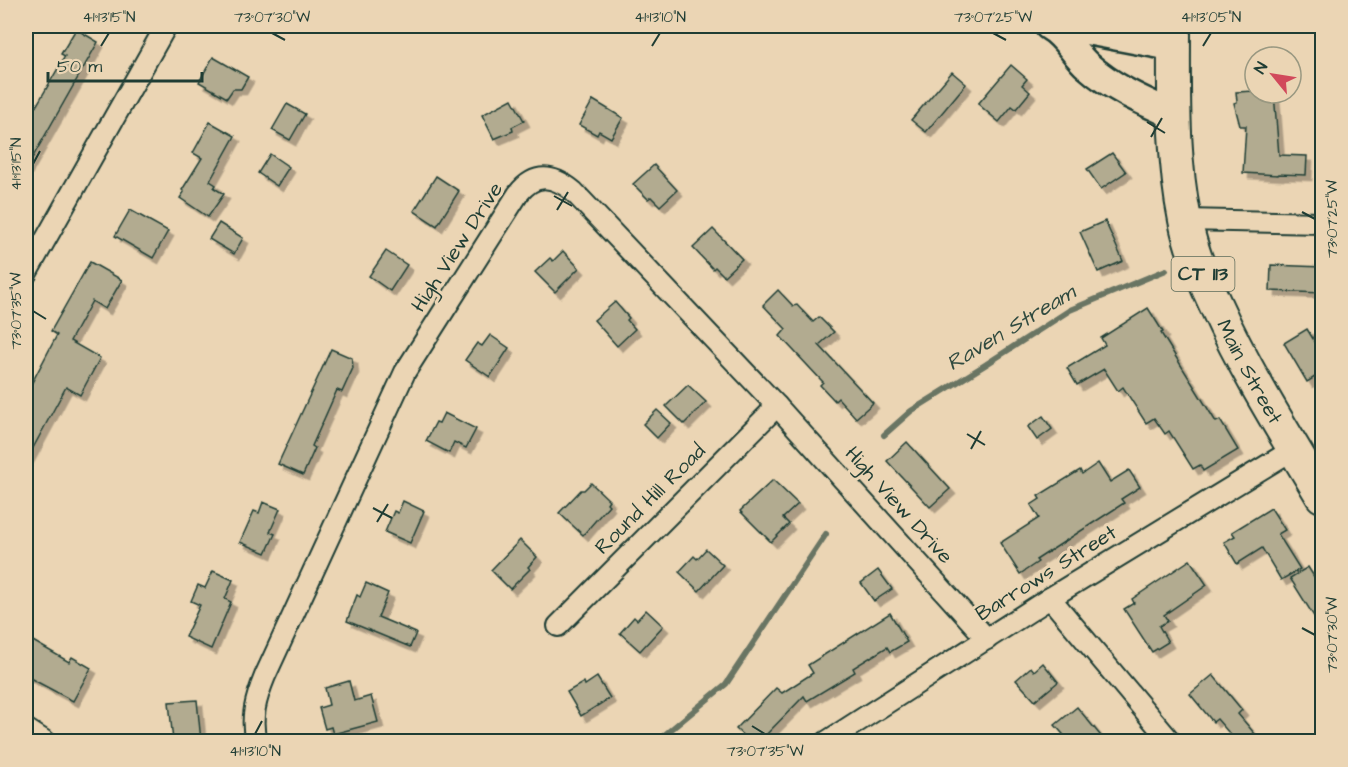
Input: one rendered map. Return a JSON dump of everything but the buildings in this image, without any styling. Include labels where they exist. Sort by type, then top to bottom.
[{"type":"main road","name":"Main Street","points":[[1174,36],[1174,115],[1185,220],[1192,247],[1224,324],[1273,415],[1323,496]]},
{"type":"street","points":[[26,274],[166,26]]},
{"type":"street","points":[[1055,29],[1174,36]]},
{"type":"street","points":[[1055,29],[1074,52],[1109,84],[1174,115]]},
{"type":"street","name":"High View Drive","points":[[256,741],[252,719],[256,698],[405,372],[518,194],[530,182],[537,179],[554,179],[573,191],[777,406],[987,639]]},
{"type":"street","points":[[1185,220],[1323,223]]},
{"type":"street","name":"Round Hill Road","points":[[558,626],[777,406]]},
{"type":"street","name":"Barrows Street","points":[[826,741],[1050,598],[1294,449]]},
{"type":"street","points":[[1050,598],[1171,741]]},
{"type":"street","points":[[26,729],[46,741]]},
{"type":"waterway","name":"Raven Stream","points":[[884,435],[911,411],[1070,310],[1166,270]]},
{"type":"waterway","name":"Raven Stream","points":[[656,742],[726,684],[826,534]]}]
